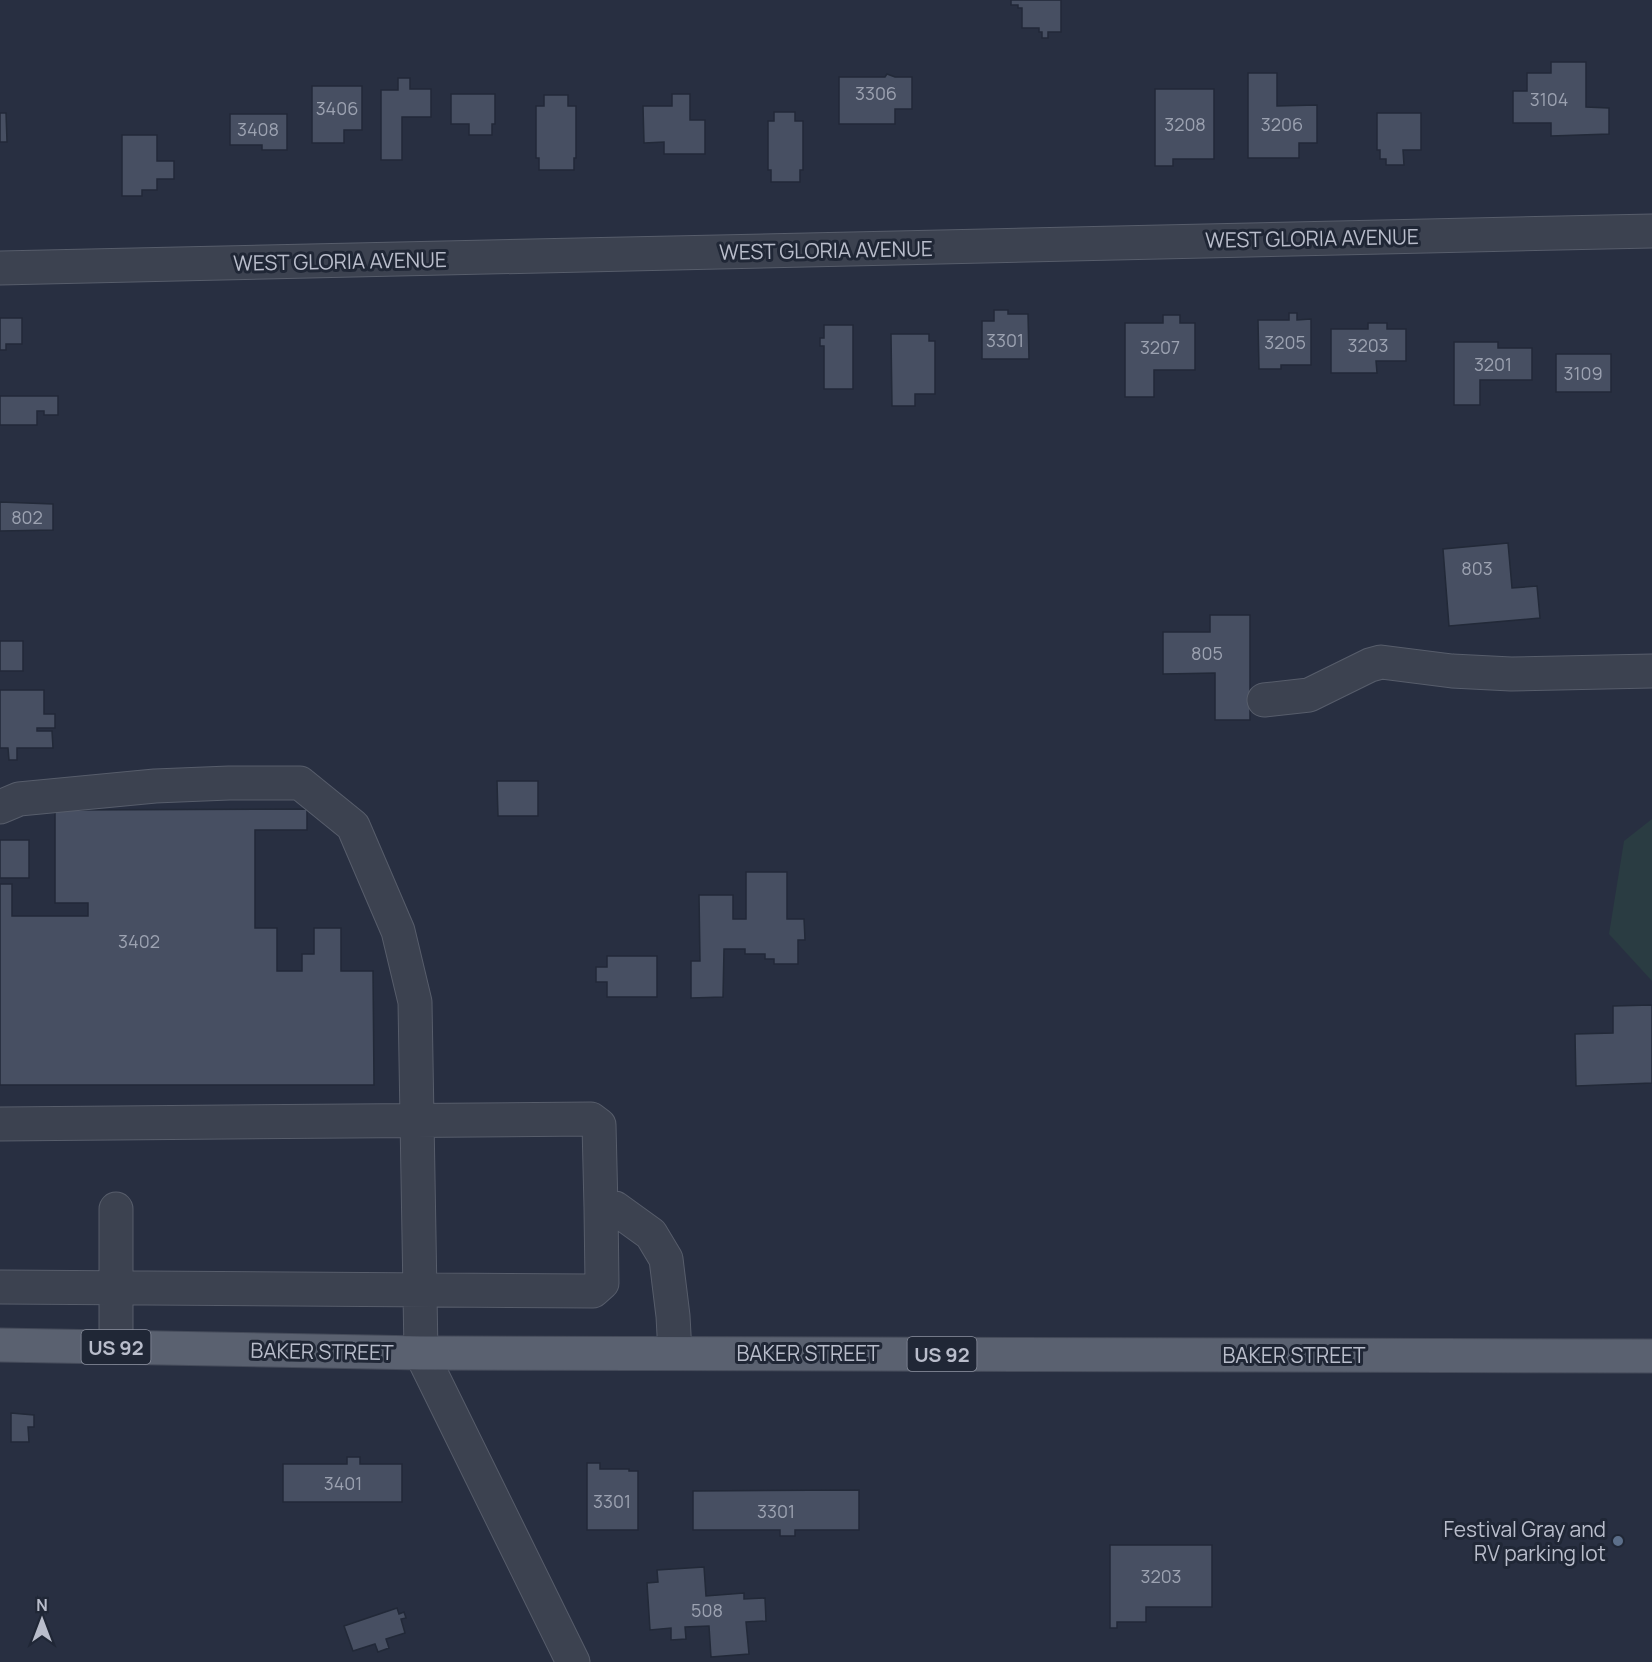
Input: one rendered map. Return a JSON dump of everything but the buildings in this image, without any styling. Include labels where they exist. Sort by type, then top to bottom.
[{"type":"main road","name":"BAKER STREET","points":[[0,1345],[421,1353],[1652,1356]]},
{"type":"street","name":"WEST GLORIA AVENUE","points":[[0,268],[1652,231]]},
{"type":"street","points":[[1264,700],[1309,695],[1370,665],[1381,662],[1452,671],[1511,674],[1652,671]]},
{"type":"street","points":[[0,807],[19,799],[155,786],[300,783],[353,826],[398,931],[415,1002],[421,1353],[573,1662]]},
{"type":"street","points":[[0,1124],[591,1119],[599,1125],[602,1283],[593,1291],[0,1287]]},
{"type":"street","points":[[601,1208],[615,1208],[651,1234],[666,1259],[675,1353]]},
{"type":"street","points":[[116,1209],[116,1347]]},
{"type":"shaded area","points":[[1652,819],[1652,981],[1609,934],[1624,841]]},
{"type":"place","name":"Festival Gray and RV parking lot","points":[[1618,1541]]}]
